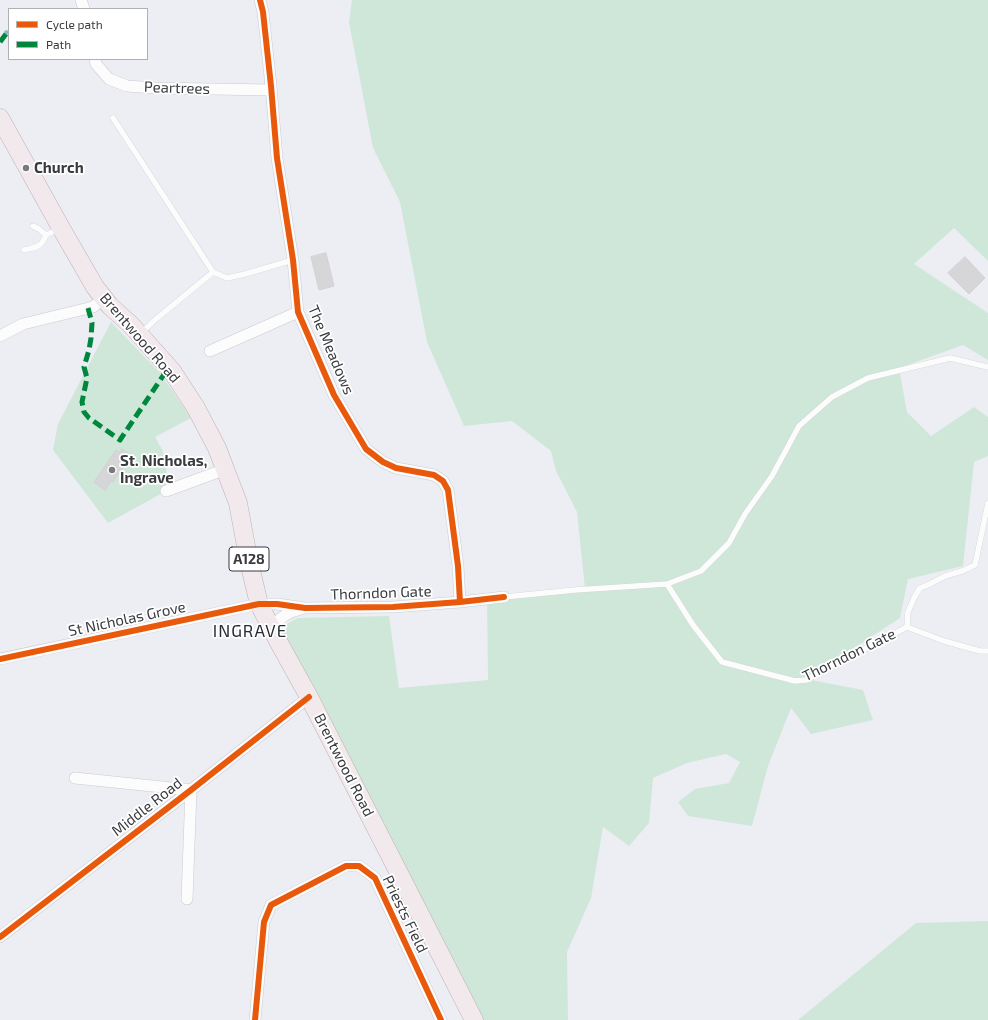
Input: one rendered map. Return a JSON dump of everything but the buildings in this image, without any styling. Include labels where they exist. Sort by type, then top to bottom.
[{"type":"main road","name":"Brentwood Road","points":[[0,118],[54,231],[110,306],[139,334],[172,371],[196,408],[218,448],[238,503],[249,562],[259,604],[309,697],[474,1020]]},
{"type":"street","name":"The Meadows","points":[[260,0],[263,12],[277,158],[293,260],[298,312],[334,395],[366,450],[383,462],[396,468],[434,476],[443,481],[448,490],[458,566],[460,602]]},
{"type":"street","name":"Peartrees","points":[[95,60],[96,64],[109,80],[127,86],[155,88],[271,90]]},
{"type":"street","points":[[0,336],[23,324],[93,307],[104,298]]},
{"type":"street","points":[[210,351],[298,312]]},
{"type":"street","points":[[166,491],[226,469]]},
{"type":"street","name":"Thorndon Gate","points":[[259,604],[277,604],[305,608],[393,607],[504,597]]},
{"type":"street","name":"St Nicholas Grove","points":[[0,659],[259,604]]},
{"type":"street","points":[[272,628],[276,622],[289,612],[305,608]]},
{"type":"street","name":"Middle Road","points":[[0,937],[309,697]]},
{"type":"street","points":[[75,778],[191,790],[187,899]]},
{"type":"street","name":"Priests Field","points":[[255,1020],[264,922],[271,906],[346,866],[359,866],[375,878],[441,1020]]},
{"type":"lane","points":[[113,118],[214,272],[227,278],[293,260]]},
{"type":"lane","points":[[33,226],[39,229],[54,231]]},
{"type":"lane","points":[[24,250],[35,248],[43,243],[54,231]]},
{"type":"lane","points":[[139,334],[214,272]]},
{"type":"lane","points":[[667,584],[701,571],[729,543],[745,514],[772,476],[798,426],[832,397],[868,378],[950,358],[988,367]]},
{"type":"lane","points":[[988,503],[975,565],[945,576],[920,588],[908,612],[907,627],[944,641],[980,651],[988,651]]},
{"type":"lane","name":"Thorndon Gate","points":[[504,597],[575,590],[667,584],[693,624],[722,662],[795,681],[806,680],[907,627]]},
{"type":"green space","points":[[352,0],[988,0],[988,261],[954,228],[914,264],[988,313],[988,360],[963,345],[899,368],[907,412],[931,436],[974,407],[988,417],[988,456],[974,462],[963,566],[908,579],[900,618],[806,679],[863,690],[873,720],[811,734],[791,708],[768,766],[752,826],[688,816],[678,802],[695,789],[729,783],[740,762],[726,754],[687,763],[653,778],[649,823],[629,846],[603,827],[591,898],[567,952],[568,1020],[474,1020],[273,631],[298,618],[389,616],[399,688],[488,680],[487,599],[585,589],[577,512],[556,471],[551,451],[512,421],[464,426],[427,342],[400,202],[373,148],[349,22]]},
{"type":"green space","points":[[111,322],[161,374],[191,418],[155,437],[163,451],[167,474],[166,491],[108,523],[53,450],[58,424]]},
{"type":"green space","points":[[988,921],[988,1020],[798,1020],[916,923]]},
{"type":"marked path","points":[[0,42],[8,31]]},
{"type":"marked path","points":[[88,308],[92,323],[89,350],[84,367],[87,378],[82,402],[84,412],[89,418],[120,440],[169,367]]},
{"type":"cycle path","points":[[260,0],[263,12],[271,86],[277,158],[293,260],[298,312],[334,395],[366,449],[383,462],[396,468],[434,475],[443,481],[448,490],[458,566],[460,602]]},
{"type":"cycle path","points":[[0,659],[259,604],[277,604],[305,608],[393,607],[504,597]]},
{"type":"cycle path","points":[[0,937],[309,697]]},
{"type":"cycle path","points":[[255,1020],[264,922],[271,905],[346,866],[359,866],[375,878],[441,1020]]},
{"type":"place","name":"Church","points":[[26,168]]},
{"type":"place","name":"St. Nicholas, Ingrave","points":[[112,470]]},
{"type":"district","name":"INGRAVE","points":[[250,631]]}]
